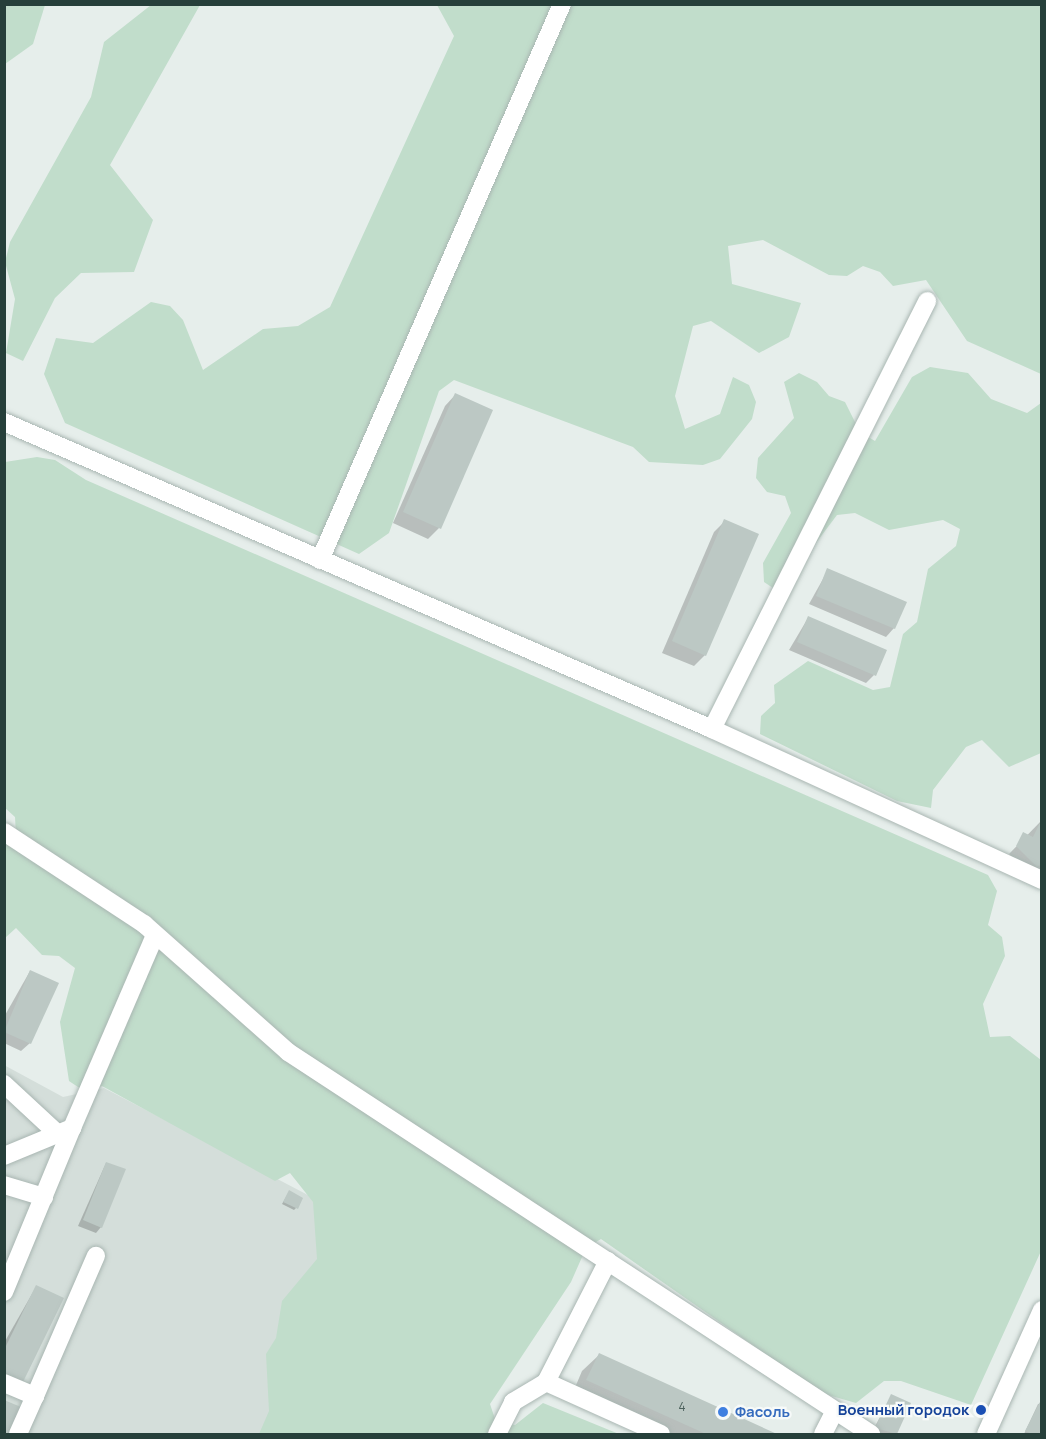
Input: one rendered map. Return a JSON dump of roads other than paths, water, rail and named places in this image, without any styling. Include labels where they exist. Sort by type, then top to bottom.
[{"type":"street","points":[[320,560],[562,4]]},
{"type":"street","points":[[712,729],[927,301]]},
{"type":"street","points":[[4,422],[712,729],[1041,880]]},
{"type":"street","points":[[4,832],[155,935],[288,1052],[834,1412],[871,1434]]},
{"type":"street","points":[[4,1292],[44,1197],[65,1131],[155,935]]},
{"type":"street","points":[[4,1084],[65,1131]]},
{"type":"street","points":[[4,1156],[65,1131]]},
{"type":"street","points":[[4,1185],[44,1197]]},
{"type":"street","points":[[18,1434],[96,1256]]},
{"type":"street","points":[[497,1434],[513,1402],[546,1382],[608,1261]]},
{"type":"street","points":[[986,1434],[1041,1310]]},
{"type":"street","points":[[546,1382],[661,1434]]},
{"type":"street","points":[[4,1383],[36,1396]]},
{"type":"street","points":[[823,1434],[834,1412]]},
{"type":"place","name":"Военный городок","points":[[981,1410]]},
{"type":"place","name":"Фасоль","points":[[723,1412]]}]
